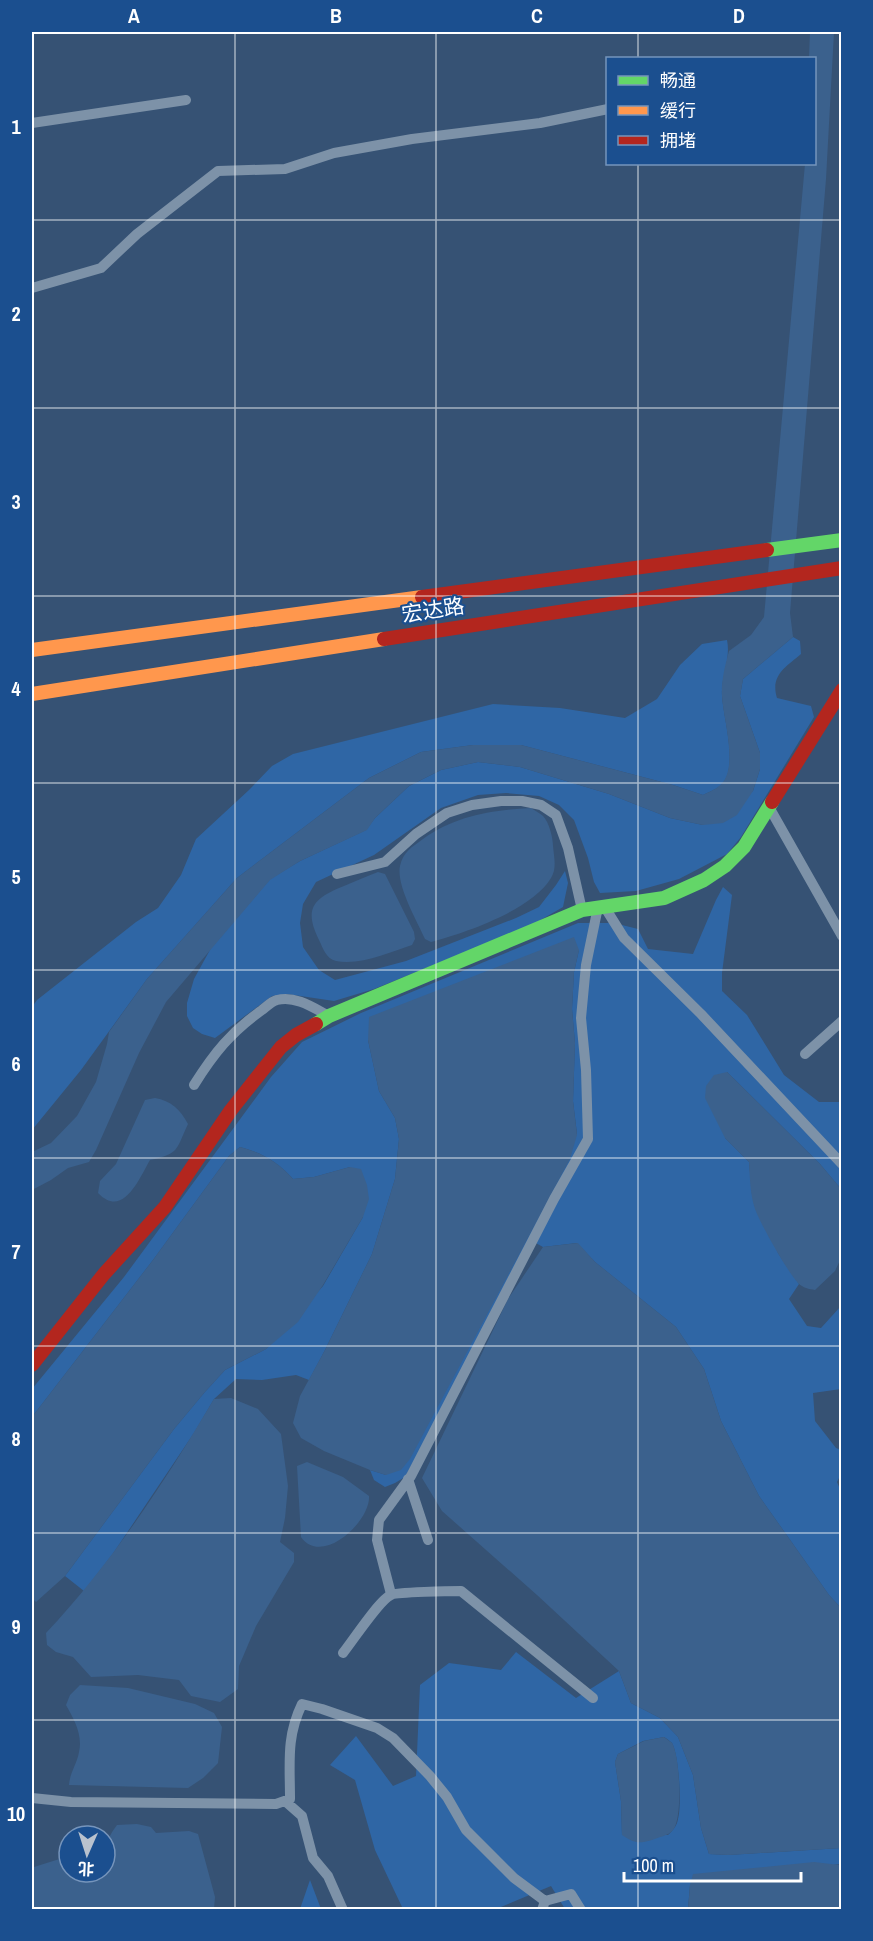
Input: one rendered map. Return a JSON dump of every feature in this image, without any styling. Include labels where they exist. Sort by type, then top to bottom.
[{"type":"main road","name":"宏达路","points":[[32,650],[842,540]]},
{"type":"main road","name":"宏达路","points":[[32,694],[842,568]]},
{"type":"main road","points":[[32,1365],[104,1274],[165,1208],[231,1110],[281,1047],[296,1035],[329,1016],[558,919],[582,910],[664,898],[704,880],[725,866],[744,847],[842,690]]},
{"type":"street","points":[[32,123],[186,100]]},
{"type":"street","points":[[32,288],[101,268],[137,234],[219,171],[285,169],[334,153],[412,139],[540,123],[606,109]]},
{"type":"street","points":[[337,874],[385,862],[416,834],[447,813],[472,805],[522,801],[541,805],[556,815],[568,848],[582,910]]},
{"type":"street","points":[[769,807],[842,936]]},
{"type":"street","points":[[601,907],[624,938],[701,1014],[842,1164]]},
{"type":"street","points":[[391,1594],[377,1540],[379,1520],[408,1479],[554,1199],[588,1139],[586,1070],[581,1018],[586,965],[601,907]]},
{"type":"street","points":[[194,1085],[208,1061],[229,1036],[276,1000],[286,999],[306,1003],[329,1016]]},
{"type":"street","points":[[805,1054],[842,1021]]},
{"type":"street","points":[[408,1479],[428,1540]]},
{"type":"street","points":[[343,1653],[381,1603],[391,1594],[461,1591],[592,1698]]},
{"type":"street","points":[[32,1798],[71,1802],[276,1804],[290,1799],[290,1742],[296,1717],[302,1704],[322,1708],[376,1728],[393,1738],[447,1797],[466,1830],[543,1905],[571,1894],[581,1910]]},
{"type":"street","points":[[285,1801],[302,1816],[313,1858],[328,1876],[343,1910]]},
{"type":"shaded area","points":[[810,32],[834,32],[826,179],[790,613],[793,637],[743,679],[740,696],[760,753],[760,769],[753,791],[737,815],[723,823],[703,825],[670,818],[609,794],[520,767],[478,762],[441,770],[409,786],[375,818],[367,830],[300,861],[270,880],[166,1002],[139,1053],[89,1162],[68,1168],[32,1190],[32,1152],[51,1143],[77,1116],[96,1082],[109,1032],[147,979],[237,878],[369,778],[421,752],[473,745],[521,745],[703,795],[725,779],[729,757],[722,696],[726,662],[729,651],[751,635],[764,617],[805,165],[816,165],[816,57],[809,57]]},
{"type":"shaded area","points":[[793,637],[800,641],[801,654],[778,677],[775,690],[777,698],[811,706],[814,717],[741,837],[727,854],[679,879],[636,891],[600,893],[594,882],[574,820],[559,805],[539,796],[506,793],[478,795],[441,808],[374,855],[316,882],[303,904],[300,923],[303,947],[319,970],[335,980],[406,961],[516,918],[539,907],[565,871],[568,883],[563,907],[532,925],[374,989],[334,1001],[287,994],[272,996],[215,1038],[193,1028],[187,1016],[187,1003],[194,979],[211,948],[270,879],[300,861],[366,830],[375,818],[409,786],[441,770],[478,762],[520,767],[609,794],[670,818],[703,825],[753,791],[760,769],[760,753],[740,696],[743,679]]},
{"type":"shaded area","points":[[727,640],[728,654],[722,695],[730,756],[726,778],[720,786],[703,795],[521,745],[473,745],[421,752],[369,778],[237,878],[147,979],[81,1070],[32,1130],[32,1007],[37,1000],[136,922],[158,908],[181,875],[196,839],[272,766],[293,754],[493,704],[560,708],[625,718],[657,699],[680,665],[702,644]]},
{"type":"shaded area","points":[[531,808],[545,819],[553,843],[554,871],[542,890],[497,919],[431,942],[425,939],[401,883],[400,866],[406,853],[435,831],[461,820],[502,810]]},
{"type":"shaded area","points":[[378,872],[385,874],[414,932],[415,939],[412,945],[355,962],[333,960],[325,953],[314,929],[312,912],[314,906],[334,890]]},
{"type":"shaded area","points":[[723,887],[732,895],[722,973],[722,991],[747,1015],[784,1075],[819,1102],[841,1102],[841,1189],[820,1164],[727,1072],[725,1138],[749,1162],[752,1194],[778,1253],[799,1284],[789,1299],[807,1326],[821,1328],[841,1306],[841,1389],[813,1393],[815,1421],[836,1448],[841,1450],[841,1474],[837,1482],[842,1494],[841,1608],[829,1595],[759,1496],[721,1421],[704,1369],[676,1327],[595,1262],[577,1243],[543,1247],[534,1242],[405,1477],[385,1487],[374,1480],[370,1470],[386,1475],[577,1134],[573,1101],[575,1043],[572,1009],[574,972],[579,950],[368,1040],[379,1091],[395,1118],[399,1139],[395,1179],[372,1254],[309,1380],[296,1375],[262,1380],[236,1379],[214,1399],[194,1433],[112,1555],[84,1591],[65,1576],[174,1429],[204,1393],[225,1370],[266,1349],[323,1286],[363,1217],[350,1167],[314,1177],[293,1179],[269,1159],[240,1147],[229,1156],[153,1260],[32,1417],[32,1389],[124,1277],[271,1077],[302,1042],[361,1013],[578,923],[614,923],[638,929],[648,949],[693,954]]},
{"type":"shaded area","points":[[574,937],[579,950],[574,972],[572,1009],[575,1043],[573,1101],[577,1135],[570,1159],[410,1459],[401,1470],[386,1475],[324,1451],[301,1438],[293,1423],[300,1396],[372,1254],[395,1179],[399,1139],[395,1118],[379,1091],[368,1040],[369,1017]]},
{"type":"shaded area","points":[[727,1072],[820,1164],[841,1189],[841,1258],[835,1271],[815,1290],[798,1283],[787,1269],[755,1209],[751,1192],[749,1162],[725,1138],[705,1098],[706,1086],[714,1075]]},
{"type":"shaded area","points":[[155,1098],[170,1104],[185,1119],[188,1124],[181,1139],[172,1153],[150,1160],[135,1186],[123,1199],[107,1200],[98,1193],[100,1181],[116,1164],[145,1100]]},
{"type":"shaded area","points":[[240,1147],[269,1159],[293,1179],[314,1177],[350,1167],[361,1169],[369,1199],[363,1217],[298,1322],[266,1349],[225,1370],[174,1429],[65,1576],[36,1602],[32,1598],[32,1417],[153,1260],[229,1156]]},
{"type":"shaded area","points":[[578,1243],[595,1262],[676,1327],[704,1369],[721,1421],[759,1496],[829,1595],[841,1608],[841,1848],[728,1855],[709,1854],[701,1828],[693,1775],[678,1737],[660,1718],[631,1703],[619,1671],[442,1511],[422,1478],[508,1299],[543,1247]]},
{"type":"shaded area","points":[[231,1398],[258,1409],[281,1434],[288,1486],[280,1542],[294,1553],[294,1562],[256,1626],[239,1666],[238,1689],[220,1702],[191,1696],[179,1680],[138,1675],[91,1677],[73,1657],[56,1652],[47,1645],[46,1633],[115,1550],[214,1399]]},
{"type":"shaded area","points":[[307,1462],[343,1477],[369,1496],[368,1506],[354,1528],[332,1544],[321,1547],[310,1545],[301,1537],[297,1466]]},
{"type":"shaded area","points":[[516,1652],[576,1698],[619,1671],[631,1703],[660,1718],[678,1737],[693,1775],[701,1828],[709,1854],[728,1855],[841,1848],[841,1868],[840,1864],[690,1885],[688,1909],[565,1909],[551,1886],[496,1909],[403,1909],[375,1850],[355,1780],[330,1765],[356,1736],[393,1786],[416,1776],[420,1685],[449,1663],[501,1670]],"holes":[[[664,1737],[672,1743],[678,1769],[680,1803],[677,1824],[668,1835],[622,1835],[621,1801],[615,1762],[618,1754],[643,1741]]]},
{"type":"shaded area","points":[[80,1685],[128,1688],[195,1704],[214,1713],[222,1727],[218,1763],[203,1778],[188,1788],[69,1785],[78,1756],[80,1739],[75,1722],[66,1705],[70,1695]]},
{"type":"shaded area","points":[[664,1737],[672,1743],[677,1760],[679,1801],[676,1823],[673,1830],[666,1835],[636,1842],[622,1835],[621,1801],[615,1762],[618,1754],[644,1741]]},
{"type":"shaded area","points":[[137,1824],[151,1827],[156,1833],[189,1831],[198,1834],[215,1897],[214,1909],[32,1909],[32,1869],[57,1860],[57,1884],[117,1884],[117,1825]]},
{"type":"shaded area","points":[[814,1862],[840,1865],[842,1886],[839,1909],[688,1909],[693,1874]]},
{"type":"shaded area","points":[[310,1880],[321,1909],[300,1909]]},
{"type":"traffic: fast","points":[[767,550],[842,540]]},
{"type":"traffic: fast","points":[[316,1024],[329,1016],[582,910],[664,898],[704,880],[725,866],[744,847],[772,802]]},
{"type":"traffic: slow","points":[[32,650],[422,597]]},
{"type":"traffic: slow","points":[[32,694],[384,639]]},
{"type":"traffic: jam","points":[[422,597],[767,550]]},
{"type":"traffic: jam","points":[[384,639],[842,568]]},
{"type":"traffic: jam","points":[[772,802],[842,690]]},
{"type":"traffic: jam","points":[[32,1365],[104,1274],[165,1207],[231,1110],[281,1047],[316,1024]]}]
